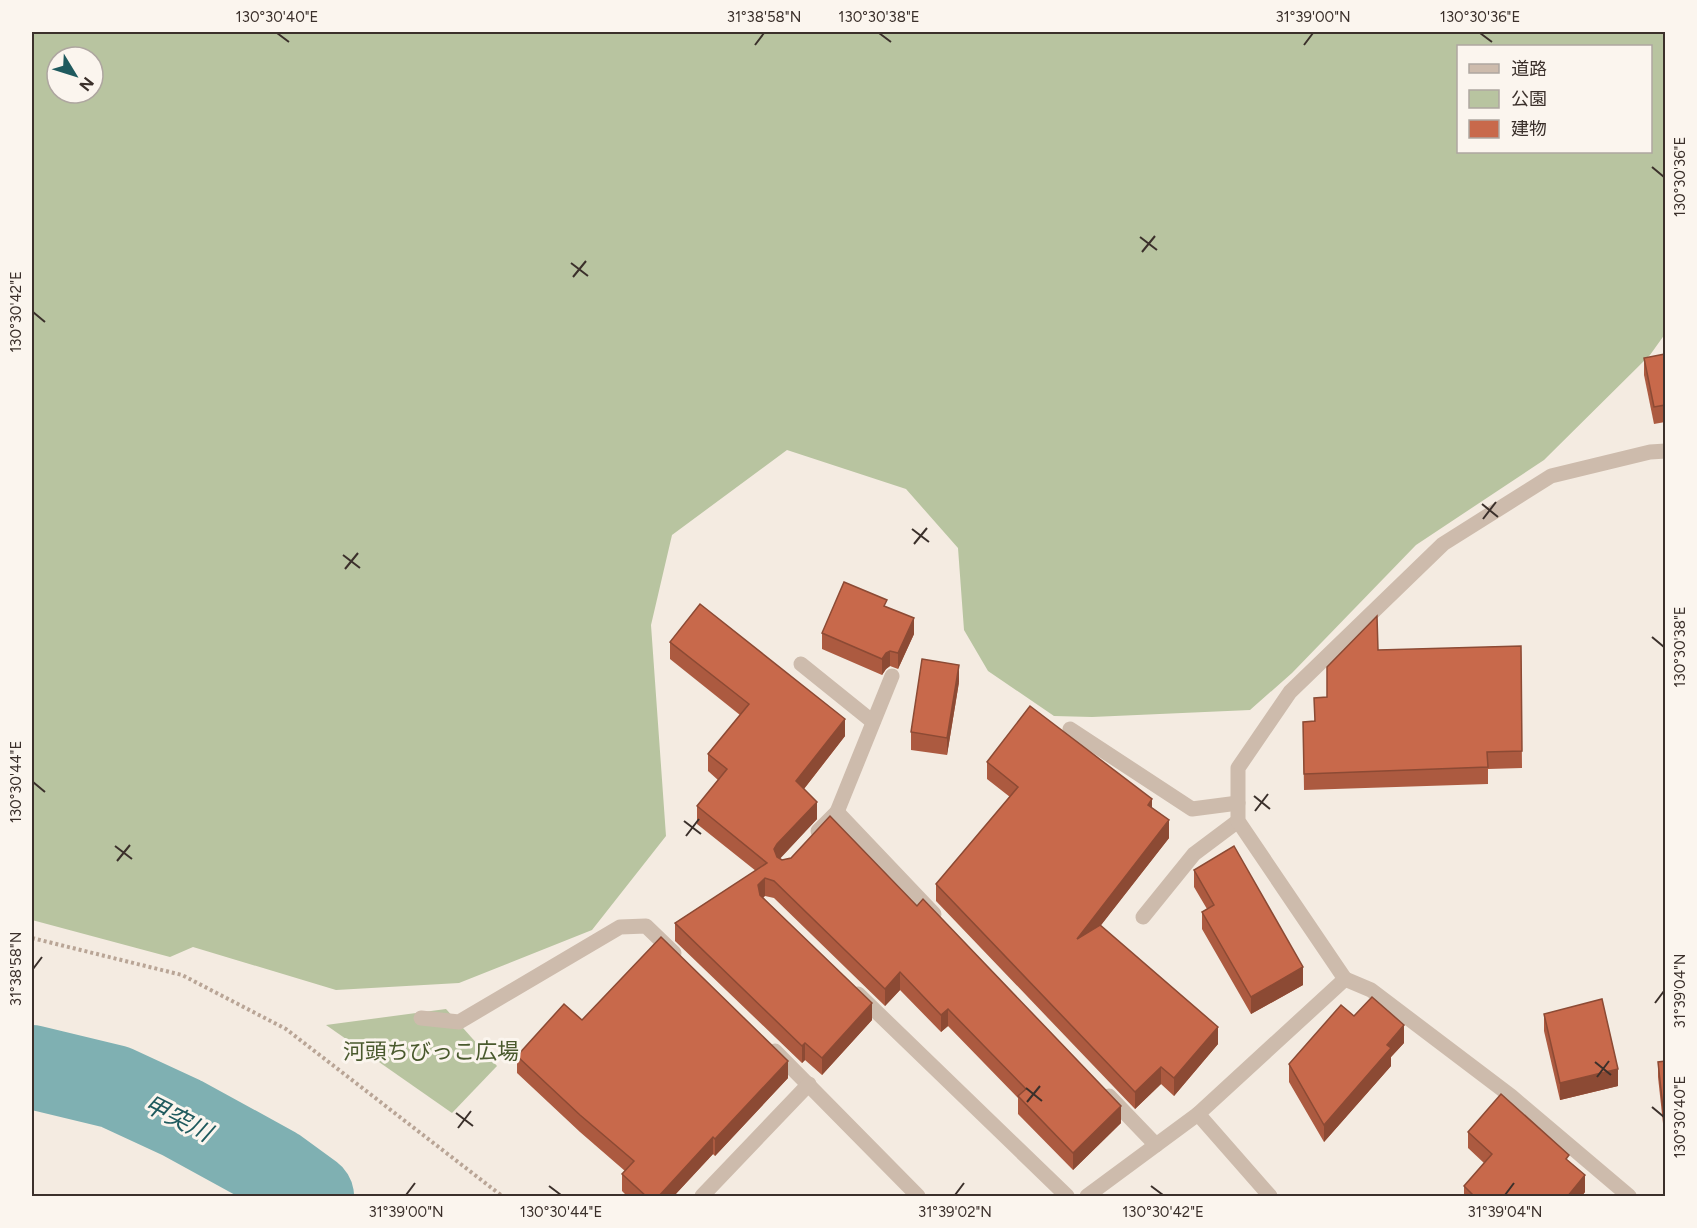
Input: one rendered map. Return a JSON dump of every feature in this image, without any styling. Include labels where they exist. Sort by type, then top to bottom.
[{"type":"street","points":[[1629,1197],[1511,1096],[1371,990],[1344,979],[1238,821],[1238,768],[1290,692],[1443,544],[1551,476],[1650,452],[1665,451]]},
{"type":"street","points":[[801,664],[873,722]]},
{"type":"street","points":[[806,844],[837,812],[892,676]]},
{"type":"street","points":[[1070,729],[1192,809],[1238,802]]},
{"type":"street","points":[[837,812],[943,923]]},
{"type":"street","points":[[1143,917],[1194,854],[1238,821]]},
{"type":"street","points":[[421,1018],[459,1022],[620,927],[646,926],[689,967]]},
{"type":"street","points":[[1087,1197],[1198,1114],[1344,979]]},
{"type":"street","points":[[844,980],[1067,1197]]},
{"type":"street","points":[[766,1042],[918,1197]]},
{"type":"street","points":[[702,1197],[809,1084]]},
{"type":"street","points":[[1099,1086],[1156,1145]]},
{"type":"street","points":[[1198,1114],[1270,1197]]},
{"type":"path","points":[[32,938],[182,975],[286,1029],[431,1139],[502,1197]]},
{"type":"green space","points":[[32,32],[1665,32],[1665,334],[1650,355],[1544,460],[1416,545],[1292,673],[1250,710],[1092,717],[1054,716],[988,671],[964,630],[958,548],[906,489],[787,450],[672,535],[651,625],[666,836],[592,930],[459,983],[336,990],[193,947],[170,957],[32,920]]},
{"type":"green space","name":"河頭ちびっこ広場","points":[[446,1009],[497,1066],[452,1113],[326,1025]]},
{"type":"building","points":[[1665,354],[1665,405],[1654,407],[1644,358]]},
{"type":"building","points":[[844,582],[887,600],[884,606],[914,618],[898,653],[890,651],[882,659],[822,633]]},
{"type":"building","points":[[700,604],[845,719],[796,781],[817,802],[777,844],[774,849],[777,857],[782,860],[791,858],[830,816],[917,906],[923,899],[1121,1106],[1073,1153],[1018,1096],[1026,1089],[948,1009],[941,1015],[900,972],[885,989],[774,881],[765,878],[758,885],[760,895],[872,1003],[822,1058],[805,1043],[802,1046],[675,923],[767,863],[697,806],[727,769],[708,754],[749,704],[670,642]]},
{"type":"building","points":[[1377,616],[1378,650],[1521,646],[1522,751],[1487,752],[1488,767],[1304,774],[1303,722],[1315,721],[1314,698],[1327,697],[1327,667]]},
{"type":"building","points":[[922,659],[959,665],[947,738],[911,732]]},
{"type":"building","points":[[1030,706],[1152,799],[1148,805],[1169,820],[1077,939],[1100,925],[1218,1027],[1174,1078],[1161,1067],[1135,1092],[936,884],[1018,787],[987,762]]},
{"type":"building","points":[[1234,846],[1303,967],[1251,997],[1202,912],[1214,905],[1194,870]]},
{"type":"building","points":[[661,937],[788,1061],[658,1197],[647,1197],[622,1174],[634,1161],[580,1115],[517,1056],[564,1004],[582,1020]]},
{"type":"building","points":[[1372,997],[1404,1025],[1387,1045],[1391,1048],[1324,1125],[1289,1064],[1341,1005],[1354,1016]]},
{"type":"building","points":[[1602,999],[1618,1069],[1560,1083],[1544,1014]]},
{"type":"building","points":[[1665,1061],[1665,1127],[1658,1062]]},
{"type":"building","points":[[1501,1094],[1569,1155],[1566,1159],[1585,1175],[1567,1197],[1475,1197],[1464,1186],[1492,1154],[1468,1132]]},
{"type":"waterway","name":"甲突川","points":[[32,1067],[115,1087],[182,1118],[275,1169],[312,1196]]}]
